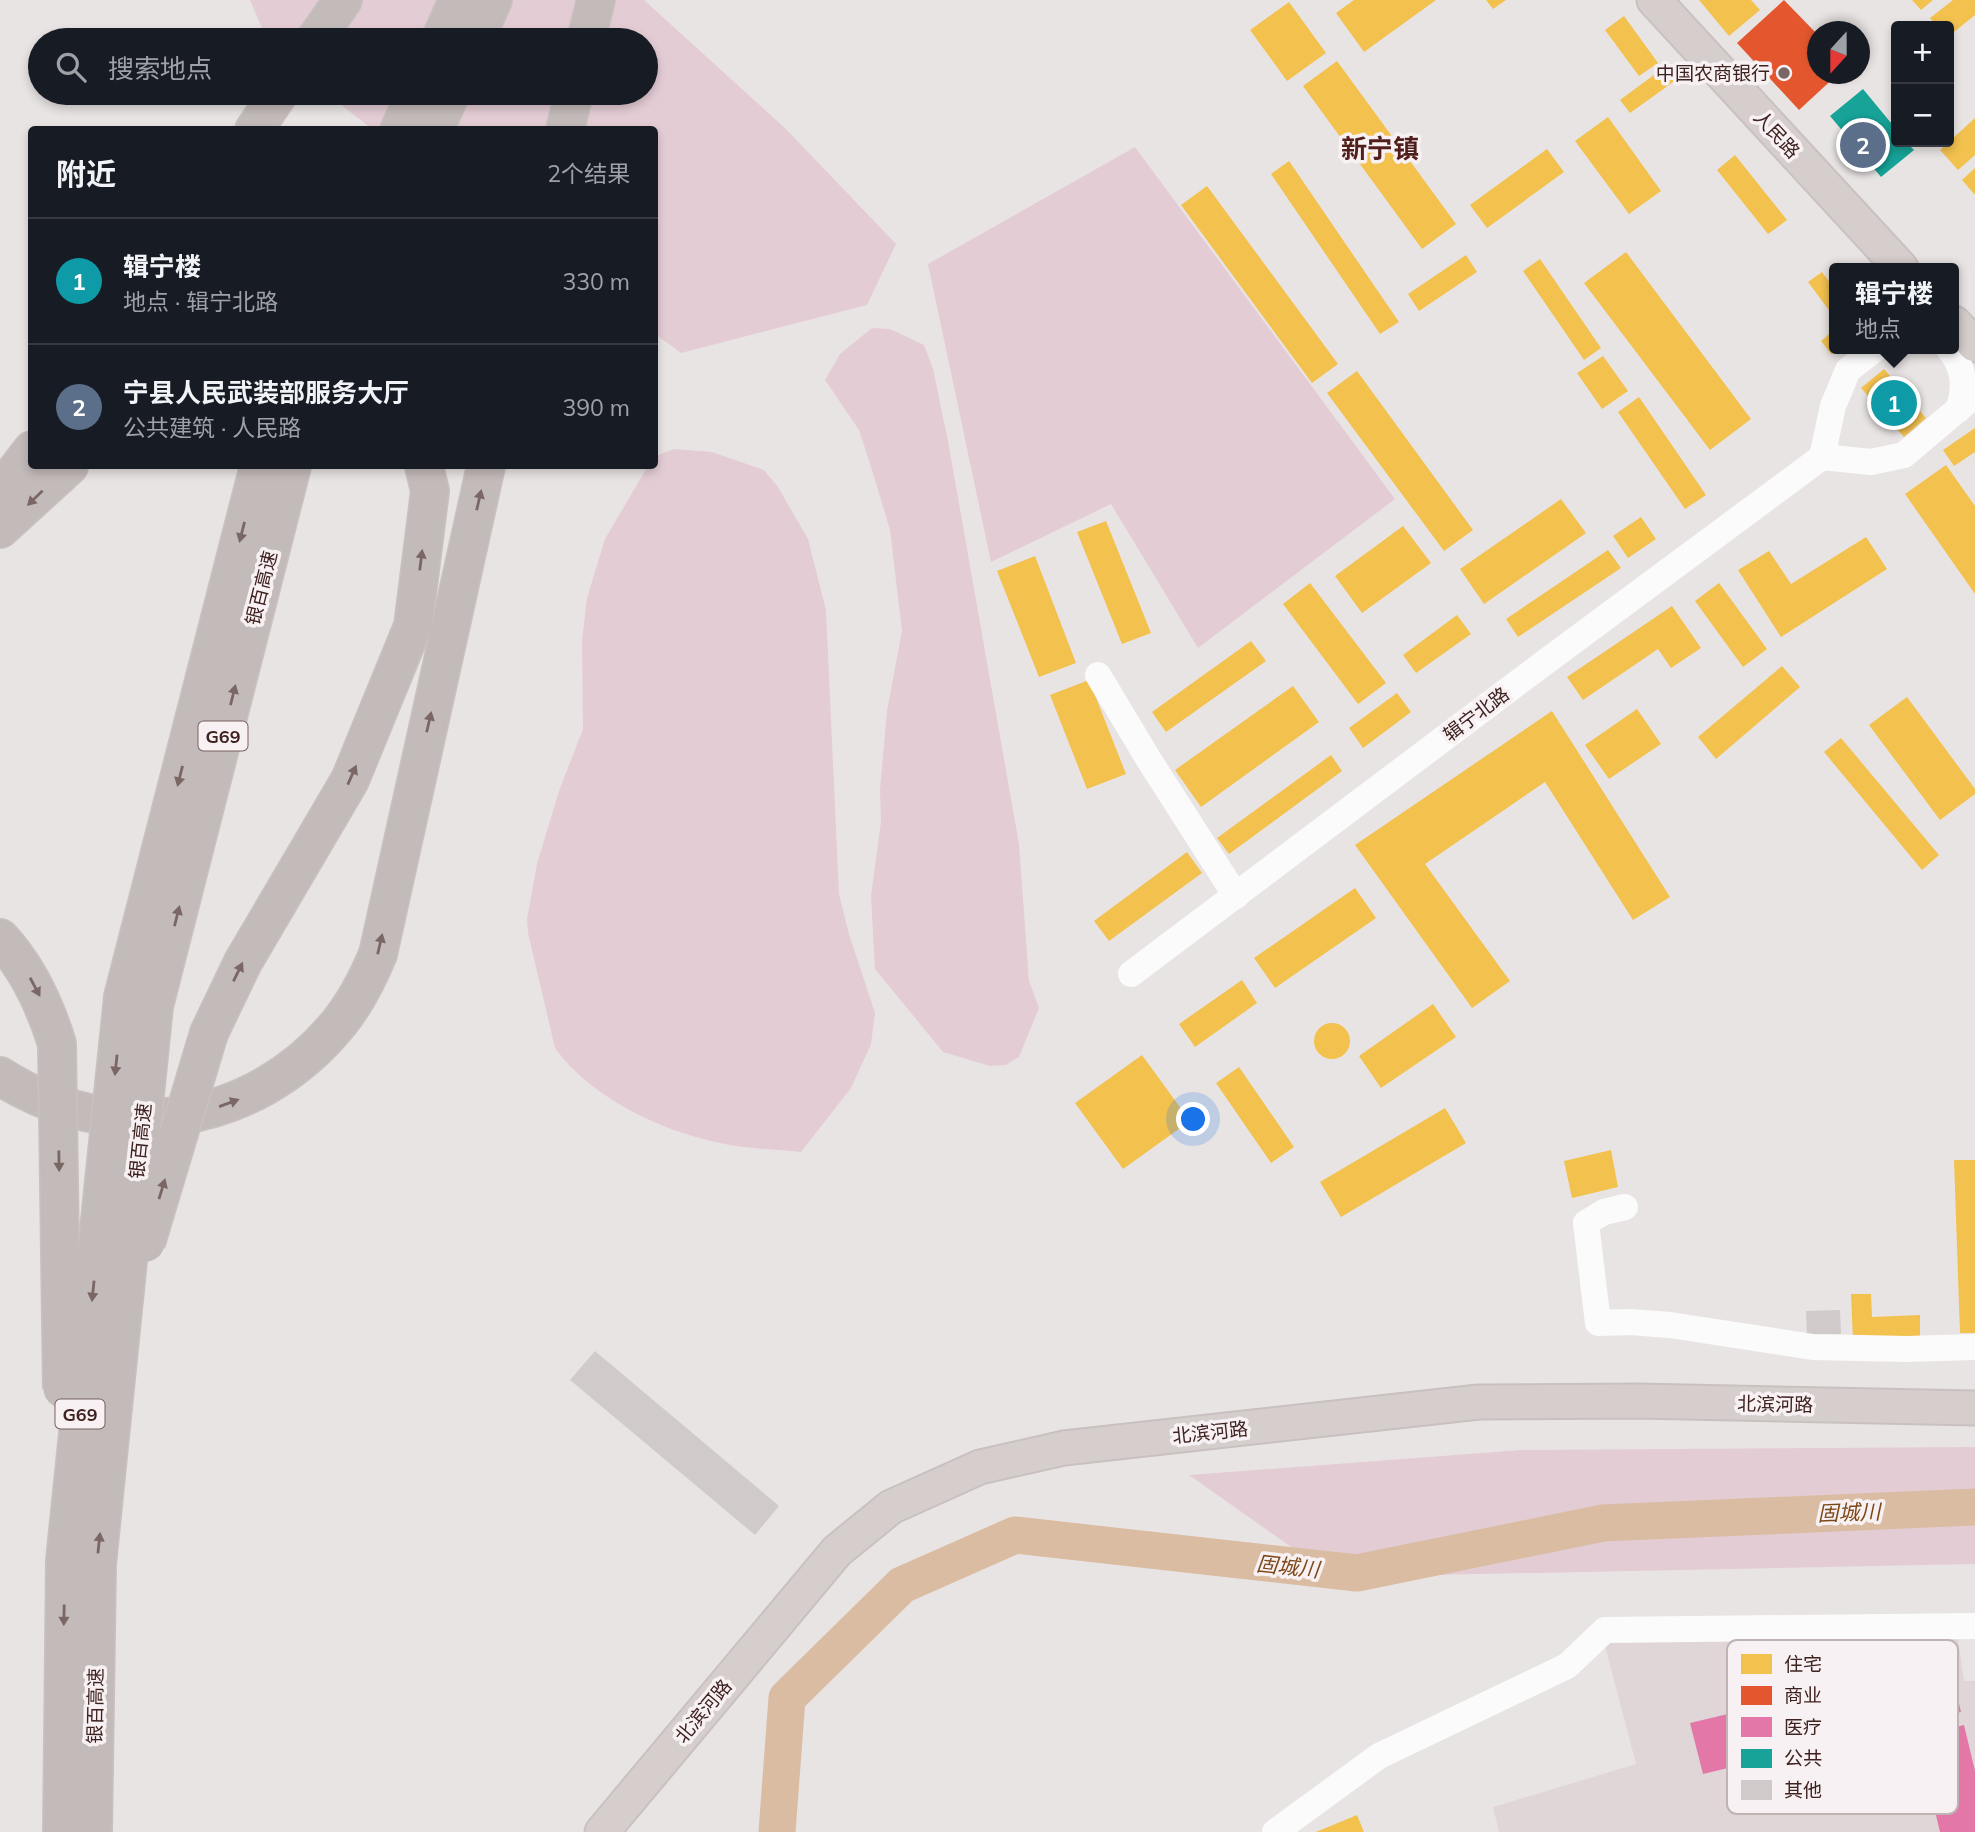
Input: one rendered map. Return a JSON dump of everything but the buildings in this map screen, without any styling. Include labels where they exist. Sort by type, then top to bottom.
[{"type":"highway","points":[[323,28],[343,0]]},
{"type":"highway","points":[[445,28],[458,0]]},
{"type":"highway","points":[[480,28],[493,0]]},
{"type":"highway","points":[[589,28],[596,0]]},
{"type":"highway","points":[[257,126],[271,105]]},
{"type":"highway","points":[[401,126],[410,105]]},
{"type":"highway","points":[[436,126],[445,105]]},
{"type":"highway","points":[[566,126],[571,105]]},
{"type":"highway","points":[[0,492],[28,455]]},
{"type":"highway","points":[[0,529],[66,469]]},
{"type":"highway","name":"银百高速","points":[[62,1832],[65,1560],[138,1001],[258,469]]},
{"type":"highway","name":"银百高速","points":[[93,1832],[97,1564],[121,1325],[138,1001],[291,469]]},
{"type":"highway","points":[[121,1325],[209,1033],[243,962],[350,780],[413,626],[430,491],[425,469]]},
{"type":"highway","points":[[0,1076],[43,1100],[69,1109],[125,1119],[181,1116],[208,1110],[261,1089],[305,1059],[341,1021],[368,978],[378,954],[485,469]]},
{"type":"highway","points":[[0,938],[23,967],[37,991],[57,1044],[65,1560]]},
{"type":"main road","name":"人民路","points":[[1654,0],[1896,263]]},
{"type":"main road","name":"北滨河路","points":[[602,1832],[837,1551],[891,1507],[980,1467],[1064,1448],[1479,1402],[1639,1401],[1975,1408]]},
{"type":"street","points":[[1869,354],[1848,370],[1833,407],[1822,457],[1871,462],[1904,455],[1967,403],[1959,364],[1965,339]]},
{"type":"street","name":"辑宁北路","points":[[1131,974],[1822,457]]},
{"type":"street","points":[[1098,675],[1236,896]]},
{"type":"street","points":[[1625,1207],[1604,1212],[1586,1223],[1598,1324],[1630,1322],[1670,1325],[1813,1347],[1975,1347]]},
{"type":"street","points":[[1275,1832],[1379,1756],[1567,1666],[1605,1630],[1975,1626]]},
{"type":"shaded area","points":[[250,0],[644,0],[786,129],[896,244],[867,305],[681,353],[658,336],[658,126],[368,126],[341,105],[658,105],[658,28],[262,28]]},
{"type":"shaded area","points":[[1135,147],[1395,499],[1198,648],[1111,504],[991,562],[928,264]]},
{"type":"shaded area","points":[[872,328],[890,329],[924,345],[933,369],[948,441],[1019,844],[1029,981],[1039,1008],[1019,1057],[1006,1065],[990,1066],[943,1052],[875,969],[871,896],[881,821],[880,789],[887,711],[902,631],[890,530],[872,470],[859,430],[825,380],[840,354]]},
{"type":"shaded area","points":[[673,449],[712,452],[764,470],[778,487],[808,539],[826,610],[839,894],[875,1013],[871,1044],[851,1088],[801,1152],[750,1148],[697,1138],[629,1110],[588,1082],[555,1048],[528,933],[527,919],[537,864],[559,791],[583,729],[582,640],[587,598],[605,539],[645,471],[658,469],[658,455]]},
{"type":"shaded area","points":[[1975,1447],[1975,1564],[1334,1577],[1189,1475],[1522,1450]]},
{"type":"shaded area","points":[[1956,1624],[1964,1681],[1975,1681],[1975,1832],[1499,1832],[1493,1807],[1636,1764],[1604,1642]]},
{"type":"waterway","name":"固城川","points":[[777,1832],[787,1698],[902,1585],[1015,1535],[1357,1573],[1603,1523],[1975,1507]]},
{"type":"place","name":"中国农商银行","points":[[1784,73]]},
{"type":"place","name":"宁县人民武装部服务大厅","points":[[1863,145]]},
{"type":"place","name":"辑宁楼","points":[[1894,403]]},
{"type":"district","name":"新宁镇","points":[[1380,148]]}]
